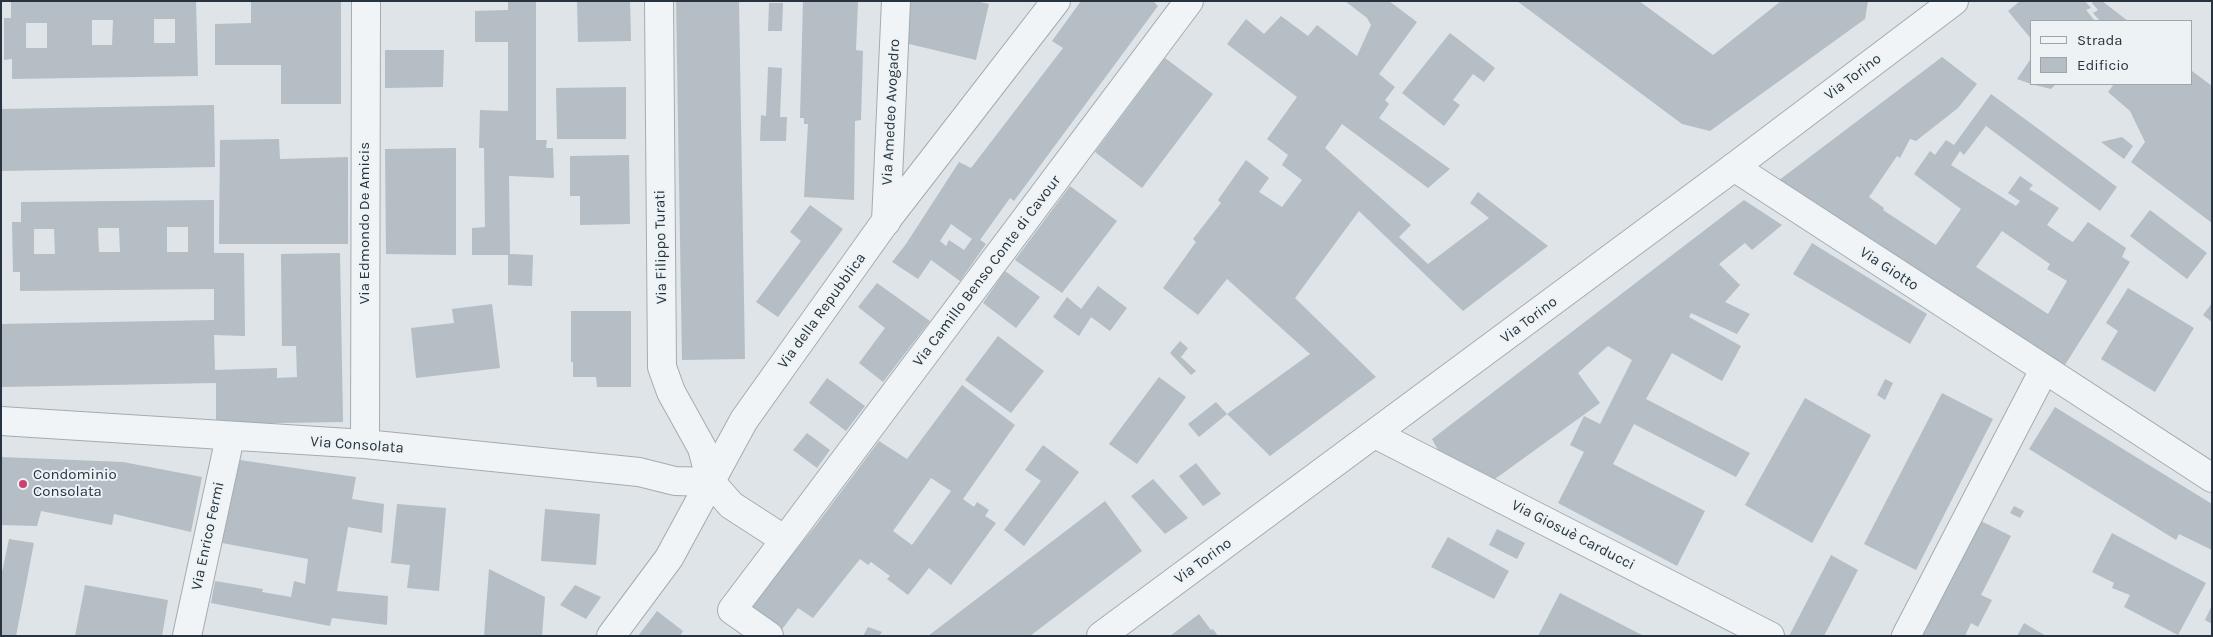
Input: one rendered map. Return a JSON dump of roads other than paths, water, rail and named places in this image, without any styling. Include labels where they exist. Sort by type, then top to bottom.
[{"type":"street","name":"Via Edmondo De Amicis","points":[[365,444],[366,1]]},
{"type":"street","name":"Via Filippo Turati","points":[[659,1],[662,367],[671,392],[702,448],[711,482]]},
{"type":"street","name":"Via Amedeo Avogadro","points":[[886,222],[896,1]]},
{"type":"street","name":"Via della Repubblica","points":[[611,636],[669,558],[744,420],[886,222],[1056,1]]},
{"type":"street","name":"Via Camillo Benso Conte di Cavour","points":[[769,636],[732,610],[1189,1]]},
{"type":"street","name":"Via Torino","points":[[1101,636],[1734,167],[1954,1]]},
{"type":"street","name":"Via Giotto","points":[[1734,167],[2212,478]]},
{"type":"street","points":[[1906,636],[2044,370]]},
{"type":"street","name":"Via Consolata","points":[[1,421],[230,437],[365,444],[639,472],[675,481],[711,482]]},
{"type":"street","name":"Via Giosuè Carducci","points":[[1375,434],[1770,636]]},
{"type":"street","name":"Via Enrico Fermi","points":[[187,636],[230,437]]},
{"type":"street","points":[[711,482],[731,505],[785,540]]},
{"type":"place","name":"Condominio Consolata","points":[[23,484]]}]
